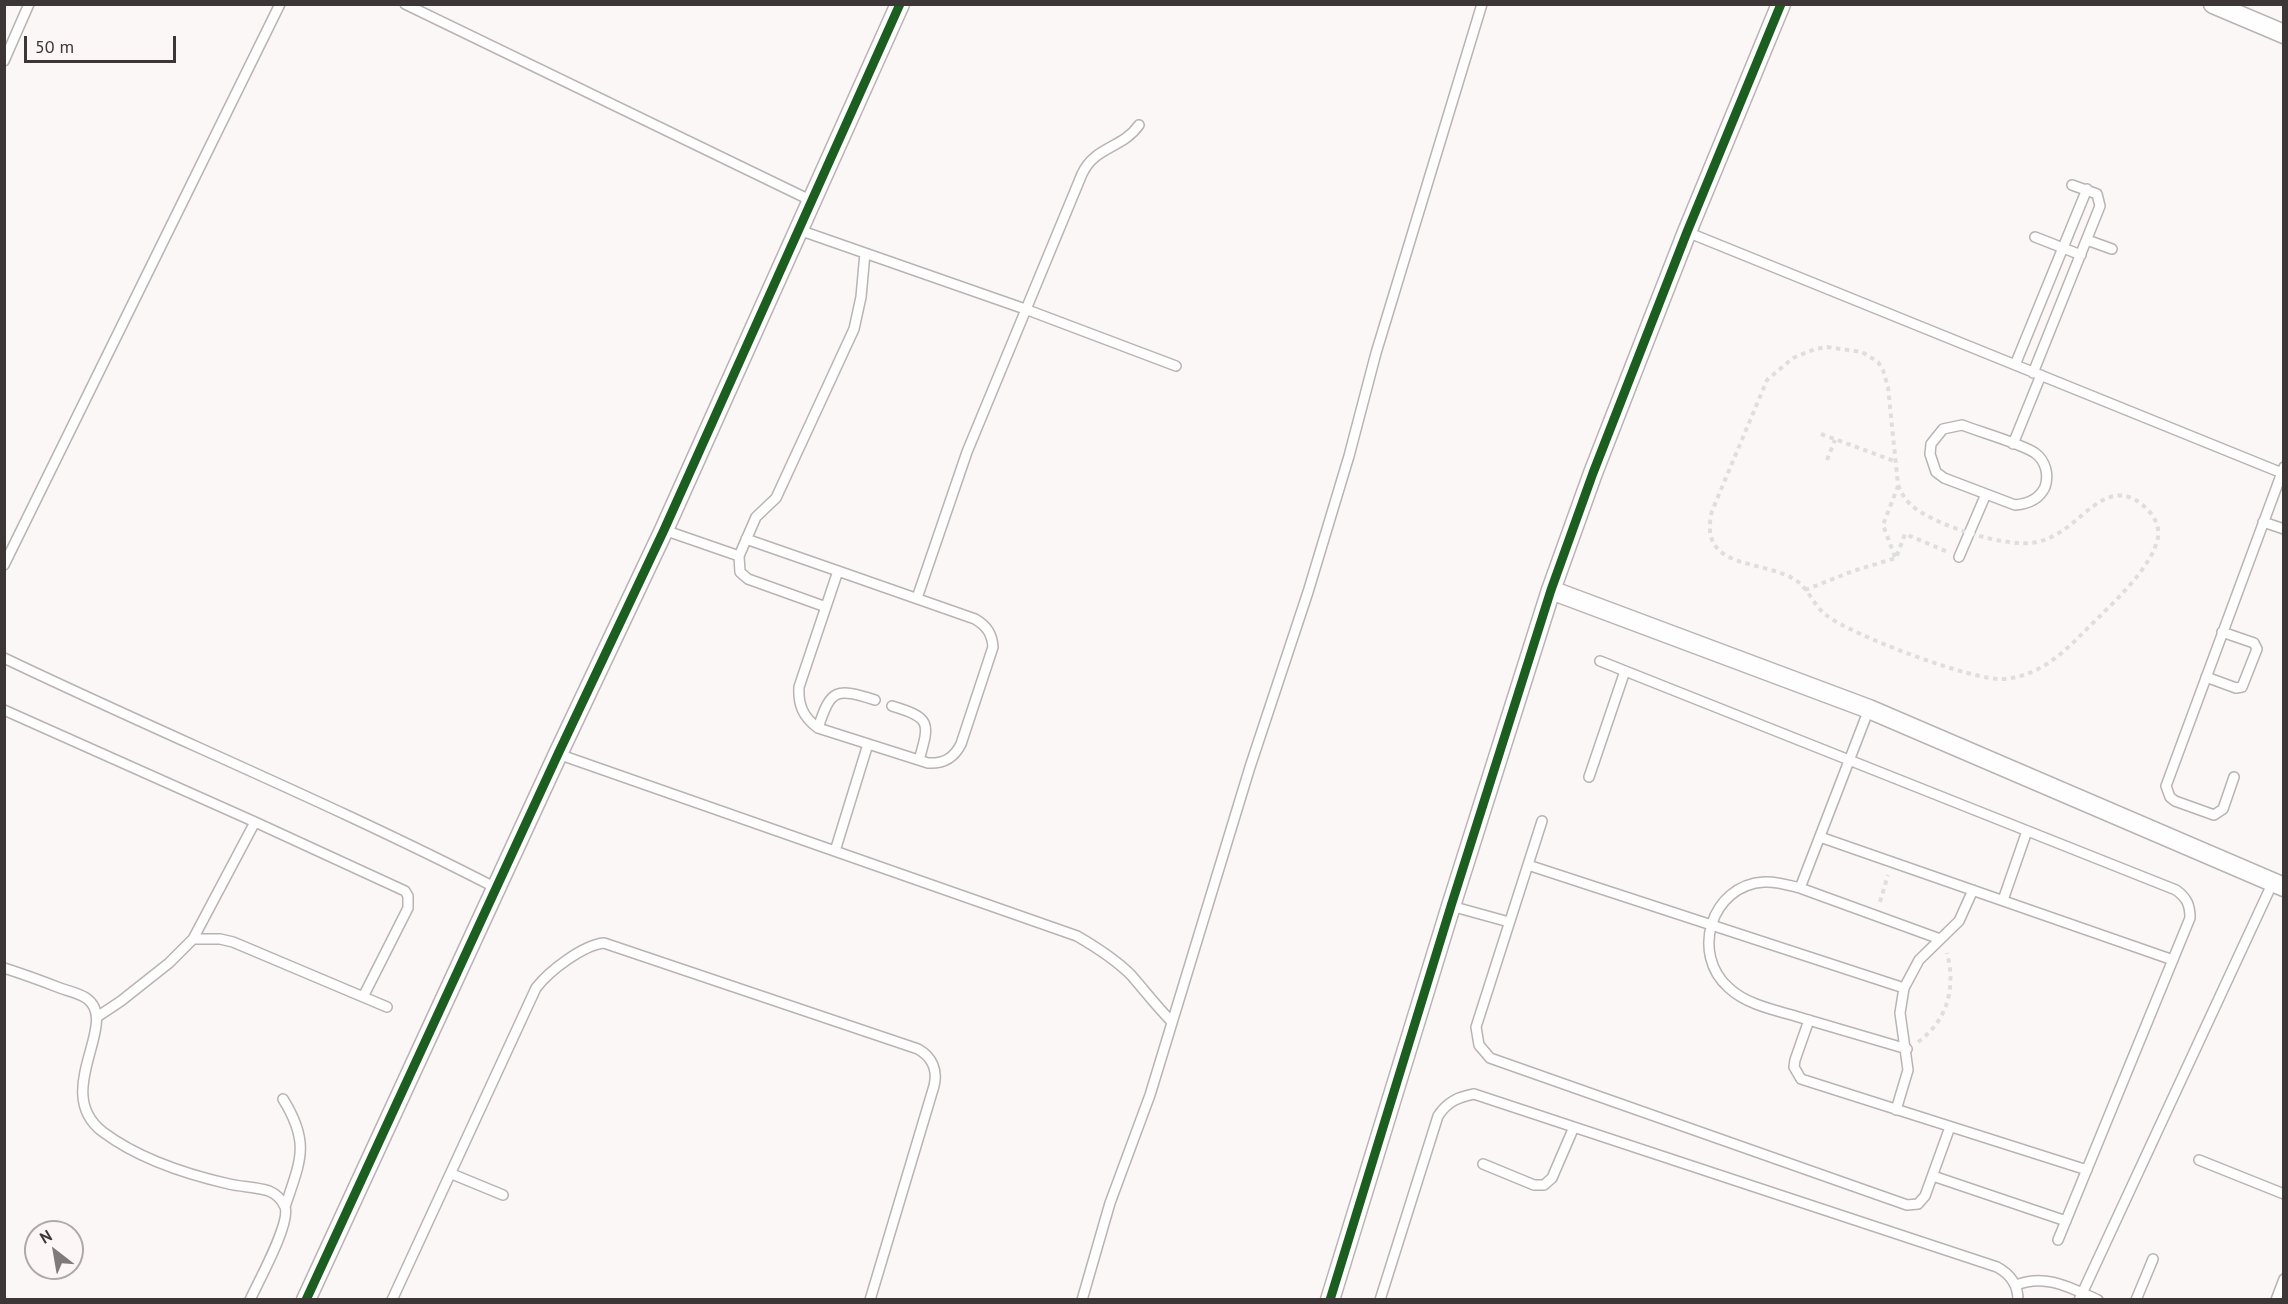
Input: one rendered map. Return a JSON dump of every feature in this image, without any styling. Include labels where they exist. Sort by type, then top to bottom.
[{"type":"street","points":[[306,1299],[664,530],[900,4]]},
{"type":"street","points":[[1330,1299],[1551,590],[1593,473],[1687,232],[1781,4]]},
{"type":"street","points":[[2214,4],[2283,34]]},
{"type":"street","points":[[1551,590],[1869,709],[2278,884]]},
{"type":"lane","points":[[4,61],[29,4]]},
{"type":"lane","points":[[4,565],[280,4]]},
{"type":"lane","points":[[405,4],[812,201]]},
{"type":"lane","points":[[1082,1299],[1110,1203],[1150,1095],[1246,778],[1329,524],[1376,353],[1482,4]]},
{"type":"lane","points":[[916,598],[967,452],[1086,166],[1100,152],[1127,139],[1139,125]]},
{"type":"lane","points":[[2013,444],[2101,202],[2097,194],[2072,185]]},
{"type":"lane","points":[[2015,365],[2087,189]]},
{"type":"lane","points":[[799,230],[1025,309],[1176,366]]},
{"type":"lane","points":[[1687,232],[2037,374],[2283,470],[2167,781],[2167,792],[2175,801],[2214,815],[2223,809],[2234,777]]},
{"type":"lane","points":[[2035,237],[2081,255]]},
{"type":"lane","points":[[2087,240],[2112,249]]},
{"type":"lane","points":[[826,607],[748,579],[738,567],[739,556],[756,517],[776,498],[848,345],[861,297],[865,253]]},
{"type":"lane","points":[[1962,425],[2013,444],[2035,453],[2046,468],[2045,486],[2040,494],[2024,504],[2015,505],[1944,478],[1932,463],[1930,454],[1932,444],[1943,429],[1962,425]]},
{"type":"lane","points":[[1959,556],[1986,494]]},
{"type":"lane","points":[[2263,522],[2283,530]]},
{"type":"lane","points":[[664,530],[739,556]]},
{"type":"lane","points":[[746,539],[916,598],[982,623],[990,634],[993,647],[958,752],[945,761],[937,763],[919,760],[818,728],[806,718],[799,703],[799,687],[838,571]]},
{"type":"lane","points":[[2206,677],[2236,688],[2242,687],[2257,650],[2254,643],[2222,632]]},
{"type":"lane","points":[[4,658],[351,816],[496,888]]},
{"type":"lane","points":[[1600,660],[2176,890],[2183,895],[2188,902],[2190,918],[2058,1240]]},
{"type":"lane","points":[[1589,777],[1625,671]]},
{"type":"lane","points":[[818,728],[826,705],[835,695],[849,693],[874,700]]},
{"type":"lane","points":[[892,706],[915,713],[924,721],[927,733],[919,760]]},
{"type":"lane","points":[[1800,888],[1869,709]]},
{"type":"lane","points":[[4,710],[400,888],[408,896],[408,908],[363,997]]},
{"type":"lane","points":[[835,851],[868,744]]},
{"type":"lane","points":[[558,754],[1077,936],[1115,960],[1173,1022]]},
{"type":"lane","points":[[1542,821],[1476,1027],[1479,1045],[1491,1058],[1907,1205],[1918,1204],[1922,1201],[1950,1127]]},
{"type":"lane","points":[[97,1017],[169,963],[193,939],[255,822]]},
{"type":"lane","points":[[2003,900],[2026,831]]},
{"type":"lane","points":[[1820,837],[2173,960]]},
{"type":"lane","points":[[1528,865],[1904,988]]},
{"type":"lane","points":[[1906,1048],[1767,1007],[1729,989],[1717,975],[1710,959],[1708,942],[1710,925],[1718,908],[1730,895],[1746,886],[1763,882],[1781,883],[1876,914],[1940,939]]},
{"type":"lane","points":[[2080,1296],[2278,884]]},
{"type":"lane","points":[[1896,1110],[1908,1070],[1900,1013],[1904,988],[1918,960],[1959,921],[1973,890]]},
{"type":"lane","points":[[1451,906],[1509,922]]},
{"type":"lane","points":[[193,939],[233,942],[387,1007]]},
{"type":"lane","points":[[392,1299],[452,1174],[536,988],[546,975],[598,943],[610,944],[918,1049],[929,1058],[935,1071],[934,1086],[870,1299]]},
{"type":"lane","points":[[4,968],[85,997],[95,1010],[97,1017],[82,1091],[86,1111],[96,1126],[126,1146],[150,1158],[206,1179],[267,1190],[275,1194],[285,1207]]},
{"type":"lane","points":[[1809,1020],[1794,1067],[1801,1079],[2087,1170]]},
{"type":"lane","points":[[1380,1299],[1438,1116],[1448,1104],[1474,1094],[1997,1267],[2005,1271],[2016,1285],[2018,1299]]},
{"type":"lane","points":[[250,1299],[285,1224],[285,1207],[301,1159],[302,1145],[292,1113],[283,1099]]},
{"type":"lane","points":[[1483,1164],[1534,1185],[1544,1185],[1552,1178],[1574,1127]]},
{"type":"lane","points":[[2199,1160],[2283,1194]]},
{"type":"lane","points":[[452,1174],[503,1195]]},
{"type":"lane","points":[[1933,1176],[2066,1221]]},
{"type":"lane","points":[[2136,1299],[2153,1259]]},
{"type":"lane","points":[[2276,1299],[2283,1279]]},
{"type":"lane","points":[[2016,1285],[2026,1281],[2047,1280],[2080,1296],[2098,1299]]},
{"type":"path","points":[[1827,347],[1852,350],[1870,356],[1878,363],[1887,378],[1894,460],[1898,485],[1904,497],[1918,510],[1970,532],[2005,543],[2029,544],[2062,531],[2100,500],[2118,497],[2134,500],[2148,510],[2157,525],[2158,535],[2155,548],[2130,585],[2060,655],[2036,670],[2004,679],[1987,679],[1878,642],[1827,616],[1805,590],[1790,577],[1726,556],[1714,545],[1709,530],[1712,511],[1767,380],[1793,358],[1827,347]]},
{"type":"path","points":[[1821,434],[1894,460]]},
{"type":"path","points":[[1827,460],[1835,440]]},
{"type":"path","points":[[1896,558],[1883,525],[1898,485]]},
{"type":"path","points":[[1896,558],[1905,534],[1959,556]]},
{"type":"path","points":[[1805,590],[1853,571],[1896,558]]},
{"type":"path","points":[[1876,914],[1892,862]]},
{"type":"path","points":[[1921,1040],[1932,1029],[1948,1001],[1951,977],[1947,953]]},
{"type":"cycle path","points":[[306,1300],[664,530],[900,4]]},
{"type":"cycle path","points":[[1330,1300],[1551,590],[1593,473],[1687,232],[1781,4]]}]
